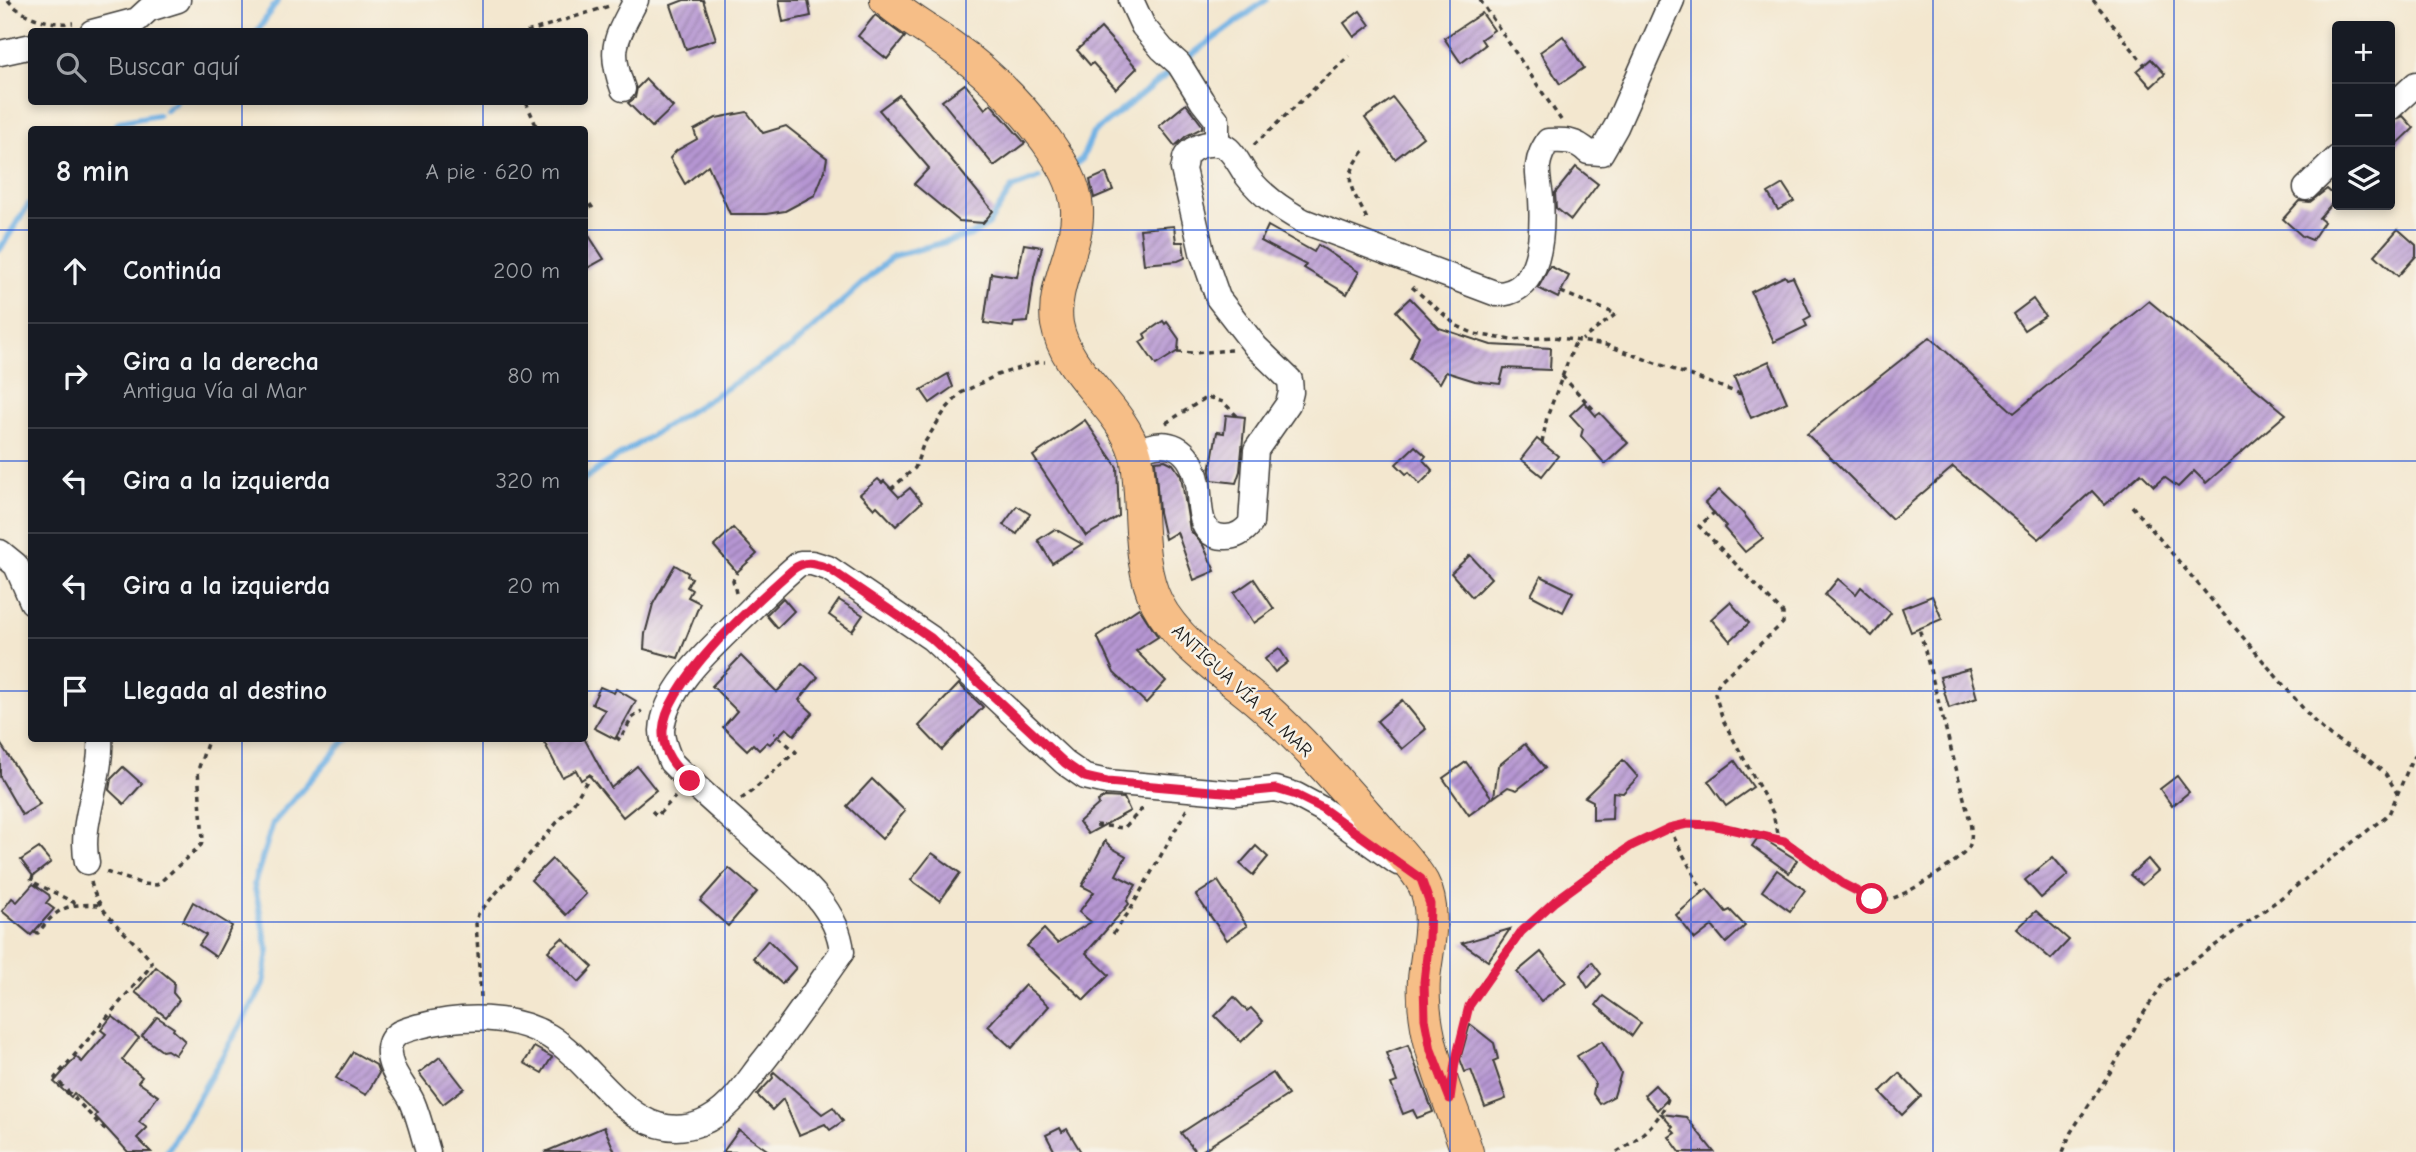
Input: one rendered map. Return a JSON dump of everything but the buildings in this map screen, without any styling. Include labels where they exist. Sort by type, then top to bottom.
[{"type":"main road","name":"ANTIGUA VÍA AL MAR","points":[[886,0],[950,45],[1000,85],[1022,108],[1070,177],[1077,209],[1073,243],[1057,304],[1057,324],[1076,365],[1117,420],[1143,448],[1147,579],[1158,606],[1192,645],[1265,707],[1337,780],[1421,879],[1430,904],[1424,982],[1425,1019],[1431,1050],[1467,1152]]},
{"type":"street","points":[[88,27],[137,20],[149,9],[178,0]]},
{"type":"street","points":[[1131,0],[1143,26],[1162,49],[1180,64],[1217,120],[1217,143]]},
{"type":"street","points":[[1143,448],[1168,444],[1181,449],[1187,456],[1198,484],[1201,519],[1212,534],[1227,538],[1245,532],[1251,523],[1256,450],[1288,404],[1291,392],[1290,380],[1256,346],[1218,298],[1202,252],[1183,169],[1185,159],[1190,153],[1206,144],[1217,143],[1228,148],[1249,178],[1283,210],[1303,221],[1497,294],[1516,292],[1530,275],[1538,249],[1541,198],[1537,168],[1541,152],[1548,141],[1570,141],[1588,152],[1601,153],[1616,127],[1672,0]]},
{"type":"street","points":[[623,89],[614,65],[616,40],[627,2]]},
{"type":"street","points":[[0,53],[28,47]]},
{"type":"street","points":[[2395,103],[2416,84]]},
{"type":"street","points":[[2306,188],[2332,163]]},
{"type":"street","points":[[0,552],[16,565],[28,593]]},
{"type":"street","points":[[428,1152],[416,1112],[390,1060],[392,1037],[400,1031],[442,1021],[483,1019],[529,1027],[563,1046],[635,1114],[654,1124],[684,1127],[702,1123],[718,1114],[746,1085],[789,1030],[842,952],[835,925],[808,886],[690,781],[671,762],[664,746],[664,723],[682,683],[705,654],[800,563],[812,563],[828,568],[931,638],[1065,763],[1085,777],[1107,782],[1233,793],[1276,789],[1296,795],[1322,808],[1421,879]]},
{"type":"street","points":[[87,862],[85,854],[101,757],[100,742]]},
{"type":"path","points":[[8,0],[31,16],[50,22],[88,27]]},
{"type":"path","points":[[1480,0],[1576,143]]},
{"type":"path","points":[[2093,0],[2145,65]]},
{"type":"path","points":[[540,28],[627,2]]},
{"type":"path","points":[[1237,161],[1349,56]]},
{"type":"path","points":[[527,105],[536,126]]},
{"type":"path","points":[[1364,151],[1352,166],[1352,190],[1366,215],[1380,250]]},
{"type":"path","points":[[588,202],[594,210]]},
{"type":"path","points":[[1406,281],[1450,321],[1475,334],[1511,340],[1553,337],[1606,345],[1741,394]]},
{"type":"path","points":[[1561,292],[1616,314],[1582,340]]},
{"type":"path","points":[[1542,443],[1547,417],[1576,340]]},
{"type":"path","points":[[1177,352],[1194,353],[1256,346]]},
{"type":"path","points":[[891,489],[915,468],[923,445],[946,409],[961,393],[997,375],[1039,362],[1076,365]]},
{"type":"path","points":[[1562,376],[1597,412]]},
{"type":"path","points":[[1143,448],[1158,429],[1207,397],[1223,402],[1237,416]]},
{"type":"path","points":[[2132,506],[2313,720],[2330,736],[2364,756],[2386,774],[2398,795]]},
{"type":"path","points":[[1715,512],[1699,526],[1783,613],[1783,623],[1719,682],[1715,694],[1723,720],[1773,813],[1778,839]]},
{"type":"path","points":[[1458,1050],[1469,1006],[1521,932],[1555,901],[1631,846],[1669,828],[1687,824],[1712,825],[1784,841],[1843,884],[1872,899],[1890,899],[1916,888],[1959,857],[1969,847],[1972,836],[1970,821],[1919,628]]},
{"type":"path","points":[[616,737],[620,740],[635,715],[647,708]]},
{"type":"path","points":[[722,810],[753,791],[775,768],[796,752],[774,733]]},
{"type":"path","points":[[87,862],[116,877],[157,885],[195,851],[203,839],[198,765],[207,742]]},
{"type":"path","points":[[2063,1152],[2071,1132],[2164,982],[2344,851],[2389,814],[2416,755]]},
{"type":"path","points":[[483,1019],[476,923],[478,914],[573,804],[591,774]]},
{"type":"path","points":[[652,811],[657,816],[690,781]]},
{"type":"path","points":[[1113,934],[1129,912],[1190,802]]},
{"type":"path","points":[[1096,825],[1124,828],[1141,810],[1155,807]]},
{"type":"path","points":[[1669,828],[1703,892]]},
{"type":"path","points":[[87,862],[93,891],[105,914],[151,961],[151,966],[55,1078],[106,1131]]},
{"type":"path","points":[[33,876],[31,881],[78,904]]},
{"type":"path","points":[[34,932],[38,933],[54,912],[78,904],[100,905]]},
{"type":"path","points":[[1616,1152],[1639,1137],[1663,1113],[1668,1099]]},
{"type":"waterway","points":[[260,28],[278,0]]},
{"type":"waterway","points":[[1183,61],[1266,0]]},
{"type":"waterway","points":[[1074,165],[1082,159],[1093,133],[1175,68]]},
{"type":"waterway","points":[[166,110],[172,105]]},
{"type":"waterway","points":[[116,126],[119,122],[158,115]]},
{"type":"waterway","points":[[588,477],[792,347],[893,256],[972,235],[988,225],[1012,188],[1039,178]]},
{"type":"waterway","points":[[0,249],[28,206]]},
{"type":"waterway","points":[[167,1152],[263,986],[268,950],[254,884],[273,823],[344,742]]},
{"type":"route","points":[[690,781],[671,762],[664,746],[662,732],[671,703],[682,683],[705,654],[800,563],[812,563],[828,568],[931,638],[1065,763],[1085,777],[1107,782],[1233,793],[1276,789],[1296,795],[1322,808],[1421,879],[1430,904],[1424,982],[1425,1019],[1431,1050],[1450,1099],[1455,1063],[1469,1006],[1521,932],[1555,901],[1631,846],[1669,828],[1687,824],[1746,831],[1784,841],[1843,884],[1872,899]]}]
